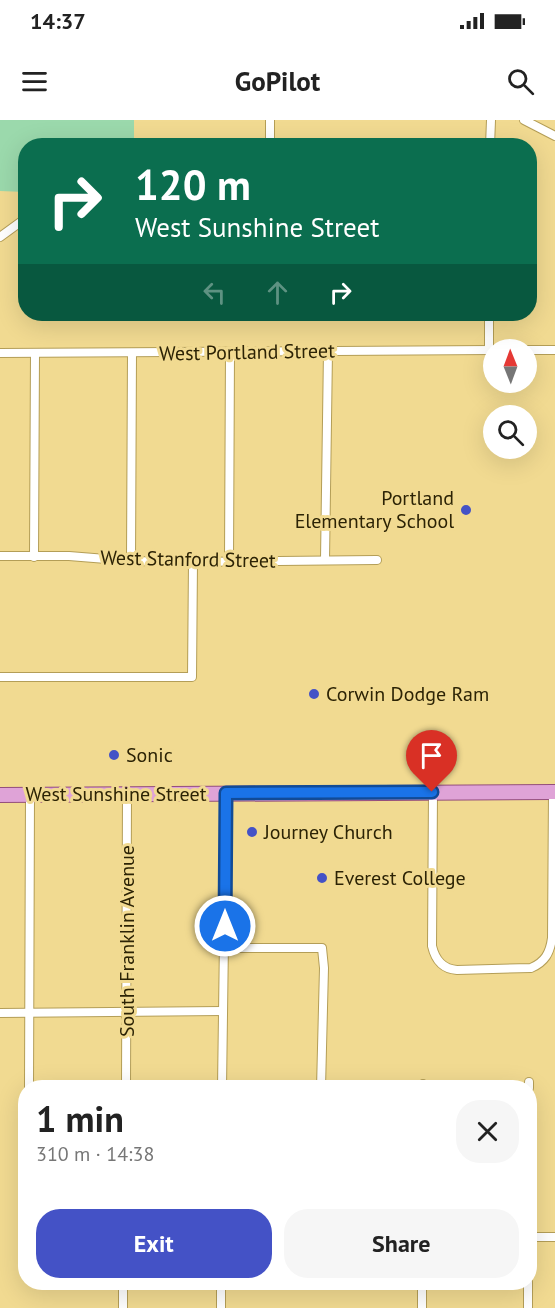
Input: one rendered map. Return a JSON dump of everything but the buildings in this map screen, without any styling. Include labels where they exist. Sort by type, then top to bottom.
[{"type":"main road","name":"West Sunshine Street","points":[[0,795],[554,792]]},
{"type":"street","points":[[270,120],[270,138]]},
{"type":"street","points":[[490,138],[491,120]]},
{"type":"street","points":[[524,120],[555,135]]},
{"type":"street","points":[[0,237],[18,224]]},
{"type":"street","points":[[489,321],[490,339]]},
{"type":"street","name":"West Portland Street","points":[[0,353],[483,350]]},
{"type":"street","points":[[537,350],[555,350]]},
{"type":"street","points":[[326,560],[328,351]]},
{"type":"street","points":[[229,561],[230,352]]},
{"type":"street","points":[[34,557],[35,353]]},
{"type":"street","points":[[131,561],[132,353]]},
{"type":"street","name":"West Stanford Street","points":[[0,556],[102,557],[131,561],[192,562],[377,560]]},
{"type":"street","points":[[0,677],[192,677],[192,562]]},
{"type":"street","points":[[432,792],[432,946],[440,962],[446,967],[457,970],[526,969],[535,967],[545,959],[551,942],[554,792]]},
{"type":"street","points":[[222,1080],[226,793]]},
{"type":"street","name":"South Franklin Avenue","points":[[126,1080],[127,794]]},
{"type":"street","points":[[29,1080],[30,795]]},
{"type":"street","points":[[225,948],[322,948],[324,968],[321,1080]]},
{"type":"street","points":[[0,1013],[223,1011]]},
{"type":"street","points":[[537,1237],[555,1237]]},
{"type":"street","points":[[123,1290],[123,1308]]},
{"type":"street","points":[[221,1290],[221,1308]]},
{"type":"street","points":[[422,1290],[422,1308]]},
{"type":"street","points":[[528,1290],[528,1308]]},
{"type":"green space","points":[[0,120],[134,120],[134,138],[18,138],[18,192],[0,191]]},
{"type":"place","name":"Portland Elementary School","points":[[466,510]]},
{"type":"place","name":"Corwin Dodge Ram","points":[[314,694]]},
{"type":"place","name":"Sonic","points":[[114,755]]},
{"type":"place","name":"Journey Church","points":[[252,832]]},
{"type":"place","name":"Everest College","points":[[322,878]]},
{"type":"route","points":[[225,926],[226,793],[432,792]]}]
